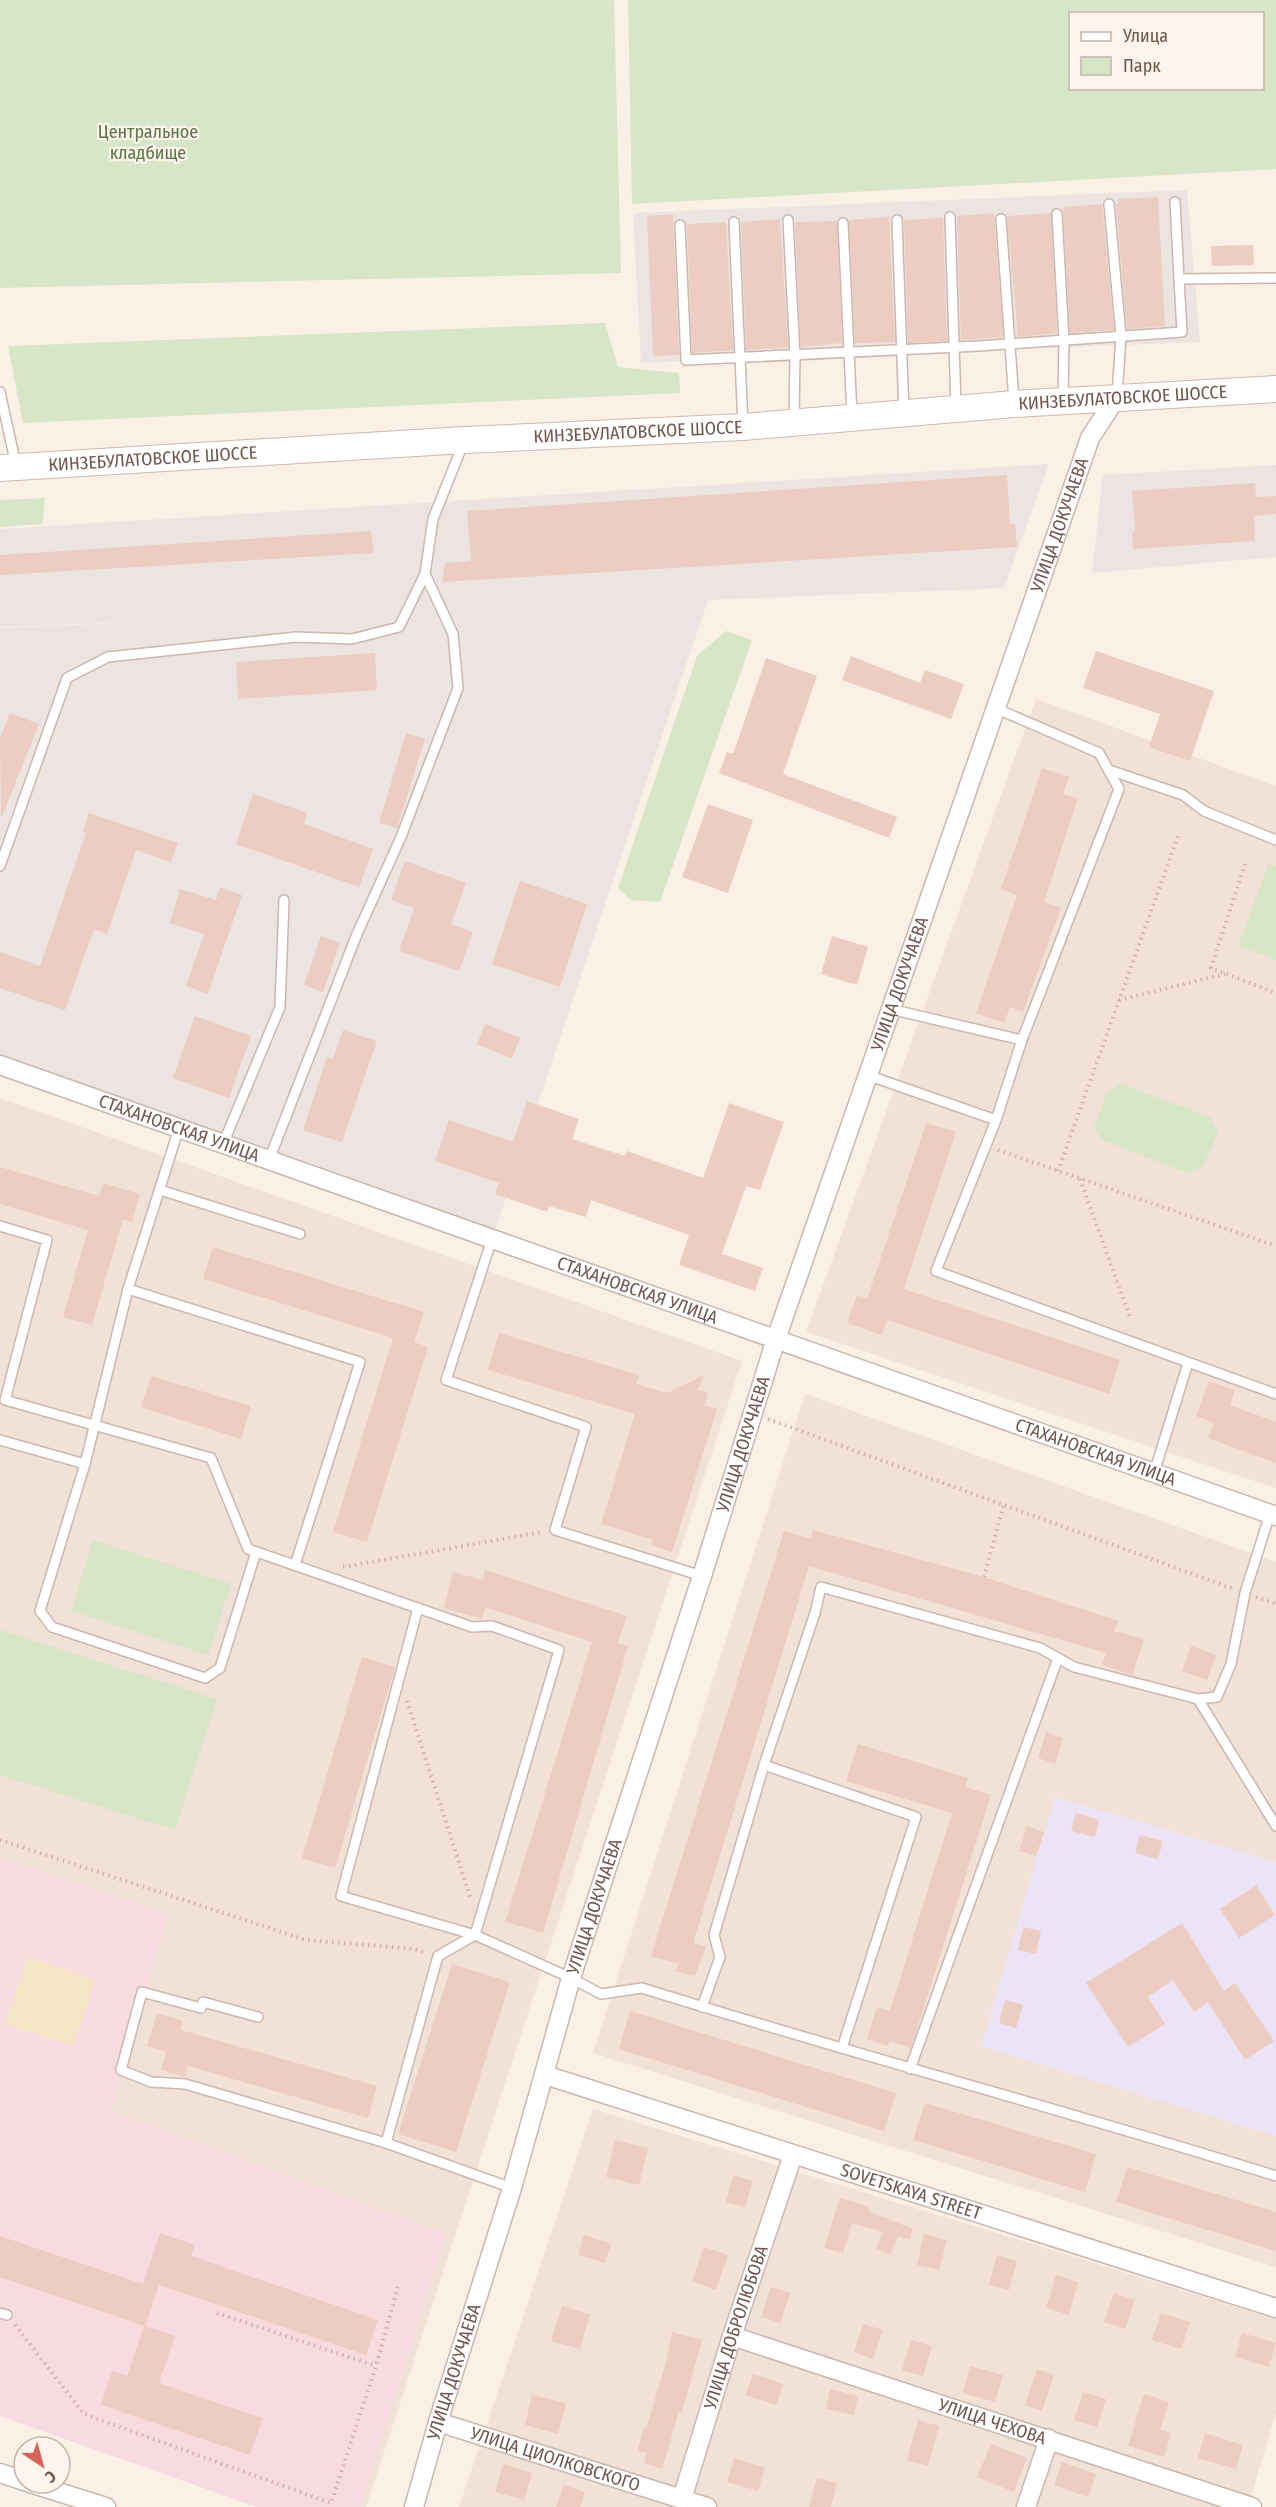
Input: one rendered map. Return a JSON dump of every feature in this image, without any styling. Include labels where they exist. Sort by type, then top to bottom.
[{"type":"main road","name":"КИНЗЕБУЛАТОВСКОЕ ШОССЕ","points":[[8,468],[465,440],[743,427],[956,408],[1276,389]]},
{"type":"street","name":"УЛИЦА ДОКУЧАЕВА","points":[[414,2507],[438,2422],[512,2188],[571,1978],[702,1576],[776,1339],[1090,438],[1116,398]]},
{"type":"street","name":"СТАХАНОВСКАЯ УЛИЦА","points":[[0,1065],[1273,1515]]},
{"type":"street","name":"SOVETSKAYA STREET","points":[[545,2075],[1276,2308]]},
{"type":"street","name":"УЛИЦА ДОБРОЛЮБОВА","points":[[682,2499],[732,2336],[793,2155]]},
{"type":"street","name":"УЛИЦА ЧЕХОВА","points":[[732,2336],[1252,2507]]},
{"type":"street","name":"УЛИЦА ЦИОЛКОВСКОГО","points":[[438,2422],[706,2507]]},
{"type":"street","points":[[1026,2507],[1049,2439]]},
{"type":"street","points":[[61,2495],[81,2503],[106,2507]]},
{"type":"lane","points":[[680,225],[686,360],[795,355],[1011,344],[1182,332],[1175,202]]},
{"type":"lane","points":[[1109,204],[1121,336],[1116,398]]},
{"type":"lane","points":[[1056,214],[1064,340],[1063,401]]},
{"type":"lane","points":[[950,217],[956,408]]},
{"type":"lane","points":[[1001,219],[1014,404]]},
{"type":"lane","points":[[788,220],[795,355],[794,422]]},
{"type":"lane","points":[[897,220],[904,413]]},
{"type":"lane","points":[[734,222],[743,427]]},
{"type":"lane","points":[[843,223],[847,352],[852,416]]},
{"type":"lane","points":[[1179,279],[1276,278]]},
{"type":"lane","points":[[0,392],[8,468]]},
{"type":"lane","points":[[0,866],[67,678],[108,657],[296,637],[352,639],[399,627],[425,574],[433,519],[465,440]]},
{"type":"lane","points":[[269,1160],[357,934],[401,837],[458,688],[453,634],[425,574]]},
{"type":"lane","points":[[995,708],[1099,753],[1119,789],[1022,1040],[996,1120],[936,1271],[1276,1394]]},
{"type":"lane","points":[[1108,770],[1183,795],[1204,811],[1276,840]]},
{"type":"lane","points":[[224,1144],[280,1007],[284,900]]},
{"type":"lane","points":[[890,1009],[1022,1040]]},
{"type":"lane","points":[[867,1075],[996,1120]]},
{"type":"lane","points":[[179,1128],[128,1289],[85,1464],[40,1611],[52,1627],[205,1678],[220,1668],[256,1552]]},
{"type":"lane","points":[[160,1190],[300,1234]]},
{"type":"lane","points":[[0,1226],[47,1240],[5,1400],[211,1458],[248,1549],[472,1627],[492,1626],[559,1650],[475,1935],[438,1956],[386,2143]]},
{"type":"lane","points":[[492,1239],[446,1380],[586,1427],[555,1530],[702,1576]]},
{"type":"lane","points":[[128,1289],[360,1362],[295,1565]]},
{"type":"lane","points":[[1154,1473],[1188,1363]]},
{"type":"lane","points":[[0,1440],[85,1464]]},
{"type":"lane","points":[[702,2007],[720,1957],[714,1935],[764,1765],[815,1613],[821,1587],[1040,1648],[1074,1667],[1198,1699],[1217,1697],[1231,1664],[1245,1593],[1273,1515]]},
{"type":"lane","points":[[418,1608],[341,1896],[475,1935],[601,1994],[642,1988],[910,2069],[1122,2128],[1276,2176]]},
{"type":"lane","points":[[910,2069],[1058,1658]]},
{"type":"lane","points":[[1198,1699],[1276,1826]]},
{"type":"lane","points":[[764,1765],[916,1817],[842,2048]]},
{"type":"lane","points":[[258,2017],[203,2002],[201,2008],[142,1992],[122,2070],[151,2082],[185,2084],[386,2143],[512,2188]]},
{"type":"path","points":[[1058,1171],[1178,836]]},
{"type":"path","points":[[1245,864],[1211,968],[1276,993]]},
{"type":"path","points":[[1119,1000],[1226,974]]},
{"type":"path","points":[[986,1146],[1276,1246]]},
{"type":"path","points":[[1080,1178],[1131,1320]]},
{"type":"path","points":[[753,1414],[1276,1604]]},
{"type":"path","points":[[984,1577],[1004,1504]]},
{"type":"path","points":[[315,1572],[555,1530]]},
{"type":"path","points":[[399,1680],[416,1724],[478,1923]]},
{"type":"path","points":[[0,1840],[306,1940],[414,1949],[438,1956]]},
{"type":"path","points":[[4,2314],[84,2414],[331,2503],[376,2366],[399,2283]]},
{"type":"path","points":[[216,2313],[376,2366]]},
{"type":"shaded area","points":[[1187,190],[1200,342],[641,363],[633,213]]},
{"type":"shaded area","points":[[1049,464],[1004,588],[708,600],[492,1239],[0,1060],[0,628],[241,618],[0,627],[0,529]]},
{"type":"shaded area","points":[[1276,465],[1276,557],[1092,573],[1103,475]]},
{"type":"shaded area","points":[[1036,699],[1276,786],[1276,1488],[806,1332]]},
{"type":"shaded area","points":[[0,1098],[742,1361],[366,2507],[281,2507],[0,2407]]},
{"type":"shaded area","points":[[805,1394],[1276,1562],[1276,2267],[593,2053]]},
{"type":"shaded area","points":[[1055,1797],[1276,1862],[1276,2136],[981,2046]]},
{"type":"shaded area","points":[[0,1858],[168,1914],[111,2111],[446,2234],[360,2507],[257,2507],[72,2441],[72,2435],[54,2435],[0,2416]]},
{"type":"shaded area","points":[[593,2109],[1276,2319],[1276,2412],[1248,2507],[459,2507]]},
{"type":"green space","name":"Центральное кладбище","points":[[0,0],[614,0],[621,273],[0,288]]},
{"type":"green space","points":[[628,0],[1276,0],[1276,169],[632,204]]},
{"type":"green space","points":[[605,323],[618,367],[679,373],[680,393],[23,423],[8,346]]},
{"type":"green space","points":[[45,498],[43,524],[0,527],[0,500]]},
{"type":"green space","points":[[726,631],[752,640],[660,902],[631,900],[618,888],[697,656]]},
{"type":"green space","points":[[1269,863],[1276,866],[1276,960],[1238,946]]},
{"type":"green space","points":[[1121,1084],[1210,1117],[1218,1133],[1202,1167],[1188,1173],[1102,1140],[1094,1128],[1108,1090]]},
{"type":"green space","points":[[93,1540],[231,1584],[208,1655],[71,1611]]},
{"type":"green space","points":[[0,1630],[217,1699],[175,1830],[0,1775]]},
{"type":"sand","points":[[27,1957],[95,1980],[73,2046],[5,2024]]},
{"type":"building","points":[[1158,197],[1165,326],[1127,329],[1116,204],[1119,203],[1119,199]]},
{"type":"building","points":[[1102,204],[1114,330],[1070,333],[1063,207]]},
{"type":"building","points":[[994,213],[1003,337],[961,340],[957,216]]},
{"type":"building","points":[[1051,213],[1057,333],[1018,337],[1007,216]]},
{"type":"building","points":[[673,214],[679,355],[653,356],[647,216]]},
{"type":"building","points":[[889,217],[895,342],[855,343],[849,220]]},
{"type":"building","points":[[943,218],[947,341],[908,343],[904,220]]},
{"type":"building","points":[[780,219],[788,347],[746,350],[741,222]]},
{"type":"building","points":[[837,221],[842,343],[801,347],[795,222]]},
{"type":"building","points":[[726,222],[733,350],[692,353],[687,224]]},
{"type":"building","points":[[1253,245],[1254,265],[1212,266],[1211,246]]},
{"type":"building","points":[[1007,475],[1010,524],[1015,523],[1017,547],[442,582],[445,563],[471,561],[467,511]]},
{"type":"building","points":[[1255,483],[1256,497],[1276,496],[1276,514],[1254,516],[1255,541],[1133,549],[1132,531],[1135,531],[1132,491]]},
{"type":"building","points":[[371,531],[374,553],[0,575],[0,555]]},
{"type":"building","points":[[1096,651],[1214,691],[1190,761],[1149,747],[1160,714],[1083,688]]},
{"type":"building","points":[[375,653],[377,690],[238,699],[236,662]]},
{"type":"building","points":[[851,656],[920,683],[925,670],[964,684],[951,719],[842,680]]},
{"type":"building","points":[[766,658],[817,676],[783,774],[897,817],[889,838],[719,773],[727,752],[733,754]]},
{"type":"building","points":[[10,713],[39,724],[1,819],[0,738]]},
{"type":"building","points":[[406,733],[425,739],[397,828],[379,823]]},
{"type":"building","points":[[1042,768],[1069,777],[1063,794],[1078,798],[1044,902],[1061,908],[1023,1012],[1010,1007],[1004,1023],[976,1013],[1017,895],[1001,889]]},
{"type":"building","points":[[253,794],[307,813],[304,824],[373,849],[359,887],[236,844]]},
{"type":"building","points":[[708,804],[753,820],[728,893],[682,877]]},
{"type":"building","points":[[89,813],[178,843],[171,862],[136,850],[107,934],[94,929],[65,1010],[0,988],[0,952],[40,966],[86,833],[83,832]]},
{"type":"building","points":[[405,861],[466,883],[451,924],[473,932],[459,971],[399,951],[414,908],[391,900]]},
{"type":"building","points":[[520,881],[587,904],[560,987],[492,964]]},
{"type":"building","points":[[220,887],[242,895],[208,994],[186,986],[204,934],[170,923],[180,889],[216,900]]},
{"type":"building","points":[[321,936],[340,943],[323,992],[304,985]]},
{"type":"building","points":[[832,936],[868,947],[857,985],[821,974]]},
{"type":"building","points":[[195,1016],[251,1036],[229,1098],[173,1078]]},
{"type":"building","points":[[485,1024],[520,1038],[512,1059],[477,1044]]},
{"type":"building","points":[[343,1030],[377,1041],[342,1142],[303,1130],[327,1057],[333,1059]]},
{"type":"building","points":[[527,1101],[579,1119],[572,1139],[625,1156],[627,1151],[703,1178],[729,1103],[784,1122],[760,1190],[746,1186],[722,1254],[763,1268],[755,1291],[679,1265],[689,1235],[591,1200],[586,1217],[549,1206],[547,1212],[495,1194],[499,1183],[435,1161],[449,1120],[513,1142]]},
{"type":"building","points":[[926,1123],[956,1132],[904,1289],[1120,1360],[1109,1394],[887,1320],[882,1335],[847,1323],[857,1295],[867,1299]]},
{"type":"building","points":[[0,1167],[99,1196],[103,1183],[140,1194],[132,1222],[123,1219],[92,1325],[63,1317],[88,1230],[0,1204]]},
{"type":"building","points":[[213,1247],[424,1312],[414,1342],[428,1347],[367,1542],[333,1532],[393,1338],[203,1279]]},
{"type":"building","points":[[499,1333],[639,1375],[636,1384],[667,1393],[704,1375],[698,1390],[708,1393],[704,1405],[717,1409],[672,1552],[651,1545],[653,1540],[601,1524],[635,1414],[488,1370]]},
{"type":"building","points":[[151,1376],[251,1406],[241,1439],[141,1407]]},
{"type":"building","points":[[1209,1381],[1235,1390],[1230,1405],[1276,1422],[1276,1463],[1208,1438],[1214,1423],[1196,1416]]},
{"type":"building","points":[[813,1530],[984,1577],[1118,1621],[1114,1631],[1144,1639],[1132,1675],[1102,1665],[1106,1653],[809,1566],[693,1943],[706,1946],[695,1976],[675,1971],[679,1964],[651,1956],[784,1531],[811,1539]]},
{"type":"building","points":[[485,1570],[627,1616],[618,1643],[628,1646],[543,1933],[505,1922],[592,1642],[485,1607],[482,1619],[444,1608],[453,1572],[483,1580]]},
{"type":"building","points":[[1191,1646],[1216,1655],[1207,1680],[1182,1671]]},
{"type":"building","points":[[362,1657],[395,1667],[335,1868],[302,1858]]},
{"type":"building","points":[[1046,1732],[1063,1738],[1055,1764],[1038,1758]]},
{"type":"building","points":[[858,1744],[968,1778],[965,1787],[991,1795],[911,2048],[889,2041],[888,2046],[867,2039],[877,2007],[890,2011],[952,1813],[846,1781]]},
{"type":"building","points":[[1076,1813],[1099,1820],[1095,1837],[1071,1831]]},
{"type":"building","points":[[1027,1826],[1044,1832],[1036,1856],[1019,1851]]},
{"type":"building","points":[[1140,1835],[1163,1841],[1158,1859],[1135,1853]]},
{"type":"building","points":[[1256,1885],[1275,1915],[1239,1938],[1220,1909]]},
{"type":"building","points":[[1182,1923],[1224,1991],[1235,1983],[1274,2041],[1245,2060],[1208,2002],[1194,2012],[1173,1980],[1148,1997],[1165,2024],[1128,2047],[1086,1983]]},
{"type":"building","points":[[1023,1927],[1041,1931],[1036,1954],[1018,1950]]},
{"type":"building","points":[[452,1964],[510,1982],[456,2152],[398,2134]]},
{"type":"building","points":[[1005,2000],[1023,2005],[1016,2028],[999,2023]]},
{"type":"building","points":[[630,2011],[896,2093],[884,2131],[619,2049]]},
{"type":"building","points":[[157,2013],[183,2021],[181,2030],[377,2086],[368,2118],[188,2066],[185,2077],[161,2070],[166,2052],[147,2046]]},
{"type":"building","points":[[925,2103],[1096,2154],[1085,2192],[913,2140]]},
{"type":"building","points":[[615,2140],[648,2148],[639,2185],[606,2177]]},
{"type":"building","points":[[1127,2167],[1276,2212],[1276,2251],[1116,2202]]},
{"type":"building","points":[[733,2175],[753,2181],[745,2207],[726,2202]]},
{"type":"building","points":[[840,2198],[869,2207],[868,2211],[913,2229],[910,2239],[898,2236],[890,2255],[876,2249],[883,2232],[852,2223],[843,2253],[824,2248]]},
{"type":"building","points":[[160,2233],[195,2245],[191,2256],[378,2320],[366,2355],[159,2285],[145,2326],[175,2336],[159,2383],[263,2418],[250,2455],[101,2405],[112,2371],[127,2376],[144,2326],[0,2277],[0,2236],[143,2284]]},
{"type":"building","points":[[924,2234],[947,2240],[939,2270],[917,2265]]},
{"type":"building","points":[[584,2235],[611,2244],[605,2263],[578,2255]]},
{"type":"building","points":[[704,2247],[728,2255],[716,2290],[692,2281]]},
{"type":"building","points":[[997,2255],[1017,2261],[1009,2290],[989,2285]]},
{"type":"building","points":[[1056,2275],[1078,2282],[1069,2315],[1046,2308]]},
{"type":"building","points":[[771,2287],[790,2293],[780,2323],[761,2317]]},
{"type":"building","points":[[1114,2293],[1135,2300],[1125,2329],[1104,2322]]},
{"type":"building","points":[[562,2306],[590,2314],[580,2349],[551,2341]]},
{"type":"building","points":[[1161,2313],[1190,2322],[1181,2349],[1152,2340]]},
{"type":"building","points":[[863,2324],[883,2330],[873,2359],[854,2352]]},
{"type":"building","points":[[672,2332],[702,2340],[682,2412],[679,2411],[662,2469],[644,2463],[647,2453],[637,2451],[666,2362]]},
{"type":"building","points":[[1242,2333],[1276,2343],[1269,2367],[1235,2357]]},
{"type":"building","points":[[911,2340],[932,2346],[923,2376],[902,2370]]},
{"type":"building","points":[[970,2366],[1003,2375],[995,2402],[963,2393]]},
{"type":"building","points":[[1037,2369],[1054,2375],[1042,2411],[1025,2405]]},
{"type":"building","points":[[753,2374],[783,2384],[776,2405],[746,2395]]},
{"type":"building","points":[[830,2389],[858,2396],[854,2415],[826,2409]]},
{"type":"building","points":[[1083,2392],[1106,2399],[1097,2427],[1074,2420]]},
{"type":"building","points":[[1144,2394],[1169,2402],[1160,2430],[1171,2433],[1164,2457],[1128,2446]]},
{"type":"building","points":[[532,2395],[566,2403],[558,2434],[525,2425]]},
{"type":"building","points":[[918,2420],[939,2426],[928,2466],[907,2460]]},
{"type":"building","points":[[1205,2433],[1243,2445],[1236,2469],[1198,2458]]},
{"type":"building","points":[[991,2444],[1027,2458],[1014,2492],[977,2477]]},
{"type":"building","points":[[734,2458],[765,2468],[758,2491],[727,2482]]},
{"type":"building","points":[[1062,2462],[1096,2474],[1088,2497],[1054,2485]]},
{"type":"building","points":[[503,2464],[532,2473],[524,2500],[495,2492]]},
{"type":"building","points":[[817,2478],[837,2483],[831,2507],[809,2507]]},
{"type":"building","points":[[564,2485],[585,2492],[580,2507],[556,2507]]}]
